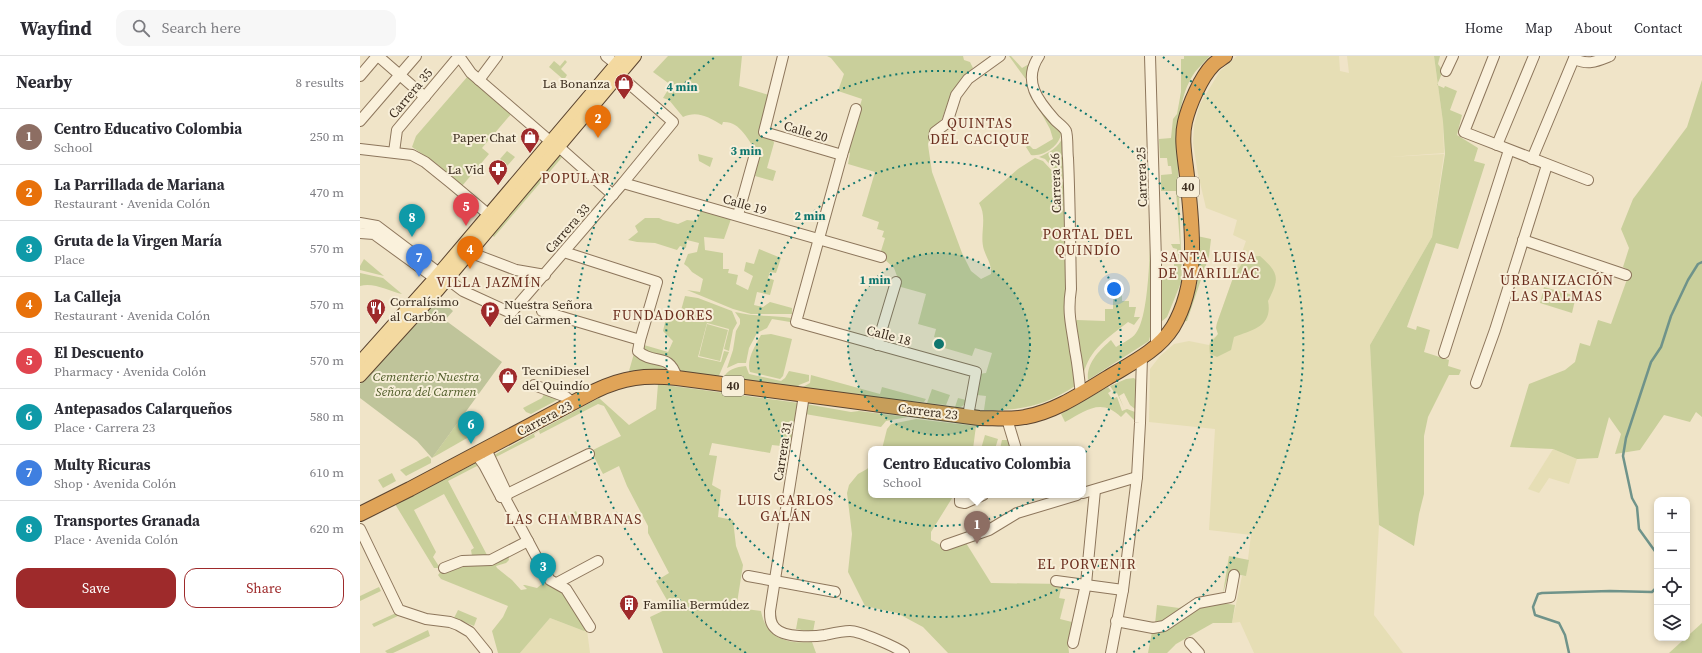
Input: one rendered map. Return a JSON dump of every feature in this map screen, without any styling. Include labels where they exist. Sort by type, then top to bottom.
[{"type":"highway","name":"Carrera 23","points":[[360,514],[399,495],[572,402],[609,384],[626,378],[649,376],[677,378],[968,416],[1007,419],[1025,417],[1044,412],[1081,394],[1142,357],[1156,346],[1172,327],[1180,313],[1190,283],[1192,244],[1184,149],[1185,123],[1193,97],[1212,65],[1225,56]]},
{"type":"highway","name":"Carrera 23","points":[[360,502],[399,495]]},
{"type":"main road","points":[[360,362],[441,278],[469,252],[619,65],[635,56]]},
{"type":"main road","points":[[360,376],[441,278],[488,214],[555,144]]},
{"type":"street","points":[[360,76],[378,56],[425,97]]},
{"type":"street","points":[[360,121],[416,56]]},
{"type":"street","points":[[459,56],[471,73],[613,195]]},
{"type":"street","name":"Carrera 35","points":[[394,152],[397,130],[459,56]]},
{"type":"street","points":[[479,80],[497,56]]},
{"type":"street","points":[[606,56],[619,65]]},
{"type":"street","name":"Calle 20","points":[[783,56],[764,132],[842,155]]},
{"type":"street","points":[[934,136],[935,132],[947,123],[956,95],[968,80],[1000,56]]},
{"type":"street","name":"Carrera 26","points":[[1039,56],[1033,70],[1033,88],[1037,98],[1066,131],[1070,188],[1071,289],[1068,305],[1081,394]]},
{"type":"street","name":"Carrera 25","points":[[1150,56],[1156,254],[1156,346]]},
{"type":"street","points":[[1446,71],[1453,56]]},
{"type":"street","points":[[1494,56],[1464,132],[1588,180]]},
{"type":"street","points":[[1497,145],[1534,56]]},
{"type":"street","points":[[1532,159],[1574,58],[1586,64],[1610,56]]},
{"type":"street","name":"Carrera 33","points":[[441,278],[511,313],[613,195],[673,122],[619,65]]},
{"type":"street","points":[[819,239],[856,109]]},
{"type":"street","points":[[360,149],[412,155],[425,162],[488,214]]},
{"type":"street","points":[[1444,353],[1509,150]]},
{"type":"street","points":[[738,215],[754,154]]},
{"type":"street","points":[[1476,383],[1495,330],[1547,165]]},
{"type":"street","name":"Calle 19","points":[[623,183],[882,257]]},
{"type":"street","points":[[360,223],[377,226],[441,278]]},
{"type":"street","points":[[360,233],[374,234],[428,275],[441,278]]},
{"type":"street","name":"Calle 18","points":[[819,239],[796,322],[976,372],[968,416]]},
{"type":"street","points":[[1523,240],[1626,275]]},
{"type":"street","points":[[469,252],[516,270],[545,275]]},
{"type":"street","points":[[564,252],[657,282],[638,351],[642,355],[670,364],[674,367],[677,378]]},
{"type":"street","points":[[877,345],[896,282]]},
{"type":"street","points":[[542,311],[640,340]]},
{"type":"street","points":[[1111,653],[1123,590],[1137,477],[1142,357]]},
{"type":"street","points":[[534,385],[566,397],[572,402]]},
{"type":"street","name":"Carrera 31","points":[[804,395],[770,610],[770,621],[775,628],[783,633],[799,636],[816,636],[852,631],[904,653]]},
{"type":"street","points":[[1007,419],[1015,446]]},
{"type":"street","points":[[481,451],[544,571],[550,580],[566,589],[590,627]]},
{"type":"street","points":[[505,497],[589,454]]},
{"type":"street","points":[[1086,492],[1137,477]]},
{"type":"street","points":[[1073,643],[1086,584],[1095,490]]},
{"type":"street","points":[[960,498],[960,502],[965,503],[974,498]]},
{"type":"street","points":[[946,545],[989,530],[1017,513],[1067,498]]},
{"type":"street","points":[[360,529],[399,610],[426,619],[450,622],[458,625],[470,632],[487,653]]},
{"type":"street","points":[[444,568],[462,561],[491,560],[528,541]]},
{"type":"street","points":[[557,583],[598,561]]},
{"type":"street","points":[[1116,621],[1153,628],[1164,626],[1198,603],[1230,597],[1234,575]]},
{"type":"street","points":[[748,576],[835,592]]},
{"type":"street","points":[[1056,581],[1123,590]]},
{"type":"street","points":[[1190,644],[1199,653]]},
{"type":"shaded area","points":[[1237,56],[1339,56],[1340,71],[1349,73],[1347,56],[1434,56],[1443,122],[1444,153],[1389,157],[1444,154],[1432,237],[1370,345],[1379,525],[1374,615],[1403,653],[1254,653],[1240,622],[1232,623],[1242,576],[1246,575],[1251,535],[1209,530],[1215,429],[1149,422],[1150,369],[1160,356],[1174,344],[1189,341],[1209,345],[1211,339],[1218,334],[1216,328],[1217,323],[1246,241],[1233,235],[1237,220],[1206,208],[1193,143],[1194,125],[1200,104],[1220,71]]},
{"type":"shaded area","points":[[1553,449],[1577,459],[1569,484],[1549,478],[1539,493],[1528,489]]},
{"type":"shaded area","points":[[550,618],[584,631],[587,630],[590,653],[520,653]]},
{"type":"green space","points":[[668,56],[742,56],[739,86],[769,95],[761,133],[773,139],[774,143],[767,168],[776,171],[773,181],[755,176],[758,156],[757,152],[739,128],[729,123],[723,122],[722,125],[708,117],[698,114],[683,117],[669,100],[663,98],[671,85],[653,72]]},
{"type":"green space","points":[[827,56],[963,56],[964,60],[970,62],[973,68],[961,79],[950,97],[942,119],[931,129],[928,145],[932,172],[962,253],[971,271],[981,279],[991,274],[991,271],[984,250],[982,238],[983,215],[979,203],[1018,169],[1035,158],[1043,161],[1066,186],[1075,386],[1042,403],[1031,406],[984,410],[986,396],[977,395],[979,374],[986,373],[992,353],[975,348],[972,356],[941,347],[943,339],[934,337],[936,329],[918,324],[926,294],[901,287],[894,268],[882,257],[881,251],[885,238],[882,237],[884,231],[877,229],[879,222],[862,216],[875,172],[848,164],[850,153],[846,152],[862,99],[838,91],[844,74],[831,58]]},
{"type":"green space","points":[[1009,56],[1011,56],[1022,68],[1031,63],[1029,81],[1025,78]]},
{"type":"green space","points":[[1184,56],[1210,56],[1195,72],[1191,79],[1184,95],[1180,112],[1177,138],[1182,280],[1167,317],[1161,322],[1159,320],[1161,271],[1174,270],[1174,261],[1179,261],[1177,249],[1173,248],[1171,244],[1180,244],[1176,191],[1161,191],[1161,175],[1172,174],[1171,166],[1168,166],[1167,158],[1160,158],[1159,139],[1171,138],[1173,119],[1177,114],[1181,92],[1181,59],[1184,59]]},
{"type":"green space","points":[[1434,56],[1440,56],[1438,64],[1443,71],[1438,83]]},
{"type":"green space","points":[[565,60],[567,62],[561,69],[567,75],[564,80],[549,67],[554,61],[560,66]]},
{"type":"green space","points":[[468,76],[512,113],[482,148],[489,154],[462,186],[437,164],[412,147],[416,136]]},
{"type":"green space","points":[[1702,80],[1702,417],[1696,412],[1690,422],[1664,415],[1640,450],[1615,454],[1621,434],[1609,417],[1598,458],[1577,459],[1553,449],[1510,447],[1529,384],[1565,370],[1575,362],[1580,343],[1590,346],[1598,320],[1611,324],[1630,271],[1623,267],[1629,248],[1621,229],[1633,199],[1687,127]]},
{"type":"green space","points":[[1025,83],[1030,86],[1042,110],[1061,133],[1058,142],[1050,150],[1036,155],[1031,155],[1026,147],[1029,145],[1033,149],[1036,149],[1053,139],[1050,129]]},
{"type":"green space","points":[[1438,85],[1457,91],[1450,110],[1462,115],[1457,135],[1478,148],[1474,161],[1485,164],[1458,249],[1436,243],[1407,327],[1416,330],[1417,326],[1430,330],[1424,352],[1449,360],[1448,366],[1461,370],[1459,375],[1449,375],[1428,417],[1424,436],[1424,494],[1414,546],[1379,525],[1370,345],[1432,237],[1445,154],[1443,122]]},
{"type":"green space","points":[[1063,137],[1066,183],[1045,159],[1039,157],[1059,144]]},
{"type":"green space","points":[[507,151],[515,157],[507,166],[500,159]]},
{"type":"green space","points":[[561,153],[564,155],[494,237],[491,234]]},
{"type":"green space","points":[[698,154],[713,158],[710,167],[699,161]]},
{"type":"green space","points":[[701,209],[731,219],[724,239],[704,237],[705,250],[723,253],[723,269],[729,269],[728,273],[738,275],[736,284],[748,290],[753,276],[744,271],[746,262],[754,264],[759,249],[781,258],[776,273],[770,272],[768,278],[774,280],[770,295],[757,292],[754,305],[763,307],[770,302],[792,308],[792,314],[751,314],[733,309],[687,290],[700,292],[703,279],[692,272],[684,264],[688,254],[697,252],[699,243],[687,240],[686,248],[680,246],[677,250],[655,243],[628,240],[638,232],[635,226],[645,218],[659,218],[678,224],[687,220],[697,221]]},
{"type":"green space","points":[[1151,214],[1152,328],[1149,341],[1088,380],[1091,363],[1102,348],[1111,340],[1116,347],[1129,339],[1136,333],[1141,324],[1147,294]]},
{"type":"green space","points":[[1197,236],[1211,239],[1209,256],[1187,321],[1181,322],[1192,300],[1198,280],[1199,260]]},
{"type":"green space","points":[[1260,256],[1271,267],[1276,276],[1276,281],[1268,301],[1269,309],[1264,322],[1260,326],[1248,332],[1234,337],[1231,350],[1217,357],[1210,354],[1210,344],[1218,334],[1216,328],[1217,323],[1233,278],[1246,257]]},
{"type":"green space","points":[[364,259],[384,276],[360,270],[360,266]]},
{"type":"green space","points":[[360,273],[383,278],[402,294],[376,286],[360,286]]},
{"type":"green space","points":[[1544,287],[1576,296],[1572,313],[1540,303]]},
{"type":"green space","points":[[1113,290],[1122,290],[1122,301],[1129,301],[1129,307],[1136,307],[1134,317],[1140,317],[1134,325],[1128,322],[1101,344],[1090,358],[1083,375],[1072,324],[1077,320],[1105,321],[1105,309],[1113,309]]},
{"type":"green space","points":[[685,296],[698,298],[732,311],[737,323],[733,330],[729,351],[724,349],[729,329],[707,323],[698,357],[721,362],[724,351],[729,352],[718,378],[678,370],[670,358],[644,350],[644,345],[668,352],[673,341],[663,331],[667,314],[680,314]]},
{"type":"green space","name":"Cementerio Nuestra Señora del Carmen","points":[[438,298],[453,311],[445,320],[502,362],[432,458],[417,441],[360,398],[360,384]]},
{"type":"green space","points":[[735,312],[749,315],[791,318],[790,322],[772,319],[767,328],[757,333],[749,348],[746,363],[738,363],[727,368],[733,350],[736,331],[740,324],[740,319]]},
{"type":"green space","points":[[707,324],[728,330],[720,361],[699,356]]},
{"type":"green space","points":[[771,334],[792,339],[783,376],[780,379],[750,372],[749,367],[750,358],[761,335]]},
{"type":"green space","points":[[635,350],[674,371],[629,371]]},
{"type":"green space","points":[[746,366],[749,374],[781,381],[785,378],[789,371],[809,375],[809,381],[799,385],[798,387],[723,379],[732,369]]},
{"type":"green space","points":[[811,375],[880,394],[882,387],[926,399],[924,402],[878,399],[801,388],[810,383]]},
{"type":"green space","points":[[1134,378],[1137,381],[1135,409],[1130,405],[1124,393],[1119,396],[1124,408],[1117,393],[1112,393],[1114,392],[1110,386],[1126,379]]},
{"type":"green space","points":[[658,384],[799,403],[790,447],[772,445],[770,453],[712,443],[709,455],[717,456],[712,485],[721,490],[718,517],[733,520],[736,546],[743,565],[737,603],[738,608],[761,611],[768,628],[773,633],[786,640],[794,642],[812,642],[816,653],[663,653],[650,617],[671,607],[656,581],[669,573],[648,533],[648,526],[627,486],[619,466],[603,474],[591,451],[621,436],[604,406],[598,404],[540,434],[539,431],[534,434],[535,437],[496,457],[494,455],[599,398],[629,425],[656,409]]},
{"type":"green space","points":[[1108,387],[1111,391],[1108,393],[1112,399],[1117,397],[1122,411],[1127,409],[1135,412],[1134,420],[1126,412],[1121,417],[1114,411],[1100,407],[1086,410],[1065,422],[1061,414]]},
{"type":"green space","points":[[932,389],[950,395],[946,405],[927,403]]},
{"type":"green space","points":[[544,394],[559,399],[531,414],[526,412],[523,408],[542,398]]},
{"type":"green space","points":[[958,398],[966,400],[962,406],[955,407]]},
{"type":"green space","points":[[806,404],[851,412],[859,411],[908,417],[886,421],[881,427],[805,414]]},
{"type":"green space","points":[[464,414],[483,429],[432,458]]},
{"type":"green space","points":[[916,419],[976,426],[973,446],[883,446],[887,429],[891,424]]},
{"type":"green space","points":[[985,435],[998,439],[996,446],[982,446]]},
{"type":"green space","points":[[1002,440],[1007,440],[1010,446],[1001,446]]},
{"type":"green space","points":[[428,456],[431,459],[431,463],[406,476],[400,470]]},
{"type":"green space","points":[[478,462],[477,466],[448,481],[487,555],[472,556],[471,550],[474,548],[444,494],[414,510],[436,552],[433,557],[440,568],[434,568],[395,504]]},
{"type":"green space","points":[[868,468],[868,498],[952,498],[931,532],[931,540],[946,548],[966,543],[991,583],[1062,584],[1059,598],[1065,599],[1060,619],[1072,622],[1068,643],[1069,653],[948,653],[923,627],[897,613],[865,606],[848,572],[852,534],[847,493],[849,485],[858,474]]},
{"type":"green space","points":[[392,473],[396,481],[383,488],[378,480]]},
{"type":"green space","points":[[576,511],[581,521],[571,525],[567,516]]},
{"type":"green space","points":[[508,555],[509,560],[506,563],[496,566],[497,568],[512,580],[521,590],[527,589],[523,585],[537,588],[543,583],[564,590],[587,630],[584,631],[550,618],[520,653],[498,653],[492,631],[503,617],[508,606],[441,579],[438,575],[444,568],[455,569]]},
{"type":"green space","points":[[1229,556],[1249,560],[1246,576],[1229,573],[1223,593]]},
{"type":"green space","points":[[379,587],[381,591],[360,601],[360,596]]},
{"type":"green space","points":[[1189,603],[1189,605],[1171,618],[1155,624],[1157,605],[1179,608]]},
{"type":"green space","points":[[1222,603],[1235,605],[1232,623],[1213,623],[1176,644],[1167,653],[1148,653],[1152,632],[1165,630],[1199,607]]},
{"type":"green space","points":[[458,610],[477,618],[474,626],[454,618]]},
{"type":"green space","points":[[396,613],[400,615],[374,627],[372,624]]},
{"type":"green space","points":[[798,618],[815,621],[813,632],[796,629]]},
{"type":"green space","points":[[1702,623],[1702,653],[1669,653],[1682,641],[1690,641],[1690,634]]},
{"type":"green space","points":[[428,630],[430,636],[393,653],[387,653],[385,651]]},
{"type":"waterway","points":[[1654,550],[1639,529],[1637,507],[1632,498],[1623,456],[1626,438],[1651,362],[1661,347],[1671,316],[1688,280],[1698,264],[1702,262]]},
{"type":"waterway","points":[[1569,653],[1565,635],[1559,623],[1535,615],[1533,607],[1538,594],[1610,591],[1652,592],[1654,590]]},
{"type":"place","name":"La Bonanza","points":[[624,100]]},
{"type":"place","name":"La Parrillada de Mariana","points":[[598,138]]},
{"type":"place","name":"Paper Chat","points":[[530,154]]},
{"type":"place","name":"La Vid","points":[[498,186]]},
{"type":"place","name":"El Descuento","points":[[466,226]]},
{"type":"place","name":"Transportes Granada","points":[[412,237]]},
{"type":"place","name":"La Calleja","points":[[470,269]]},
{"type":"place","name":"Multy Ricuras","points":[[419,277]]},
{"type":"place","name":"Corralísimo al Carbón","points":[[376,325]]},
{"type":"place","name":"Nuestra Señora del Carmen","points":[[490,328]]},
{"type":"place","name":"TecniDiesel del Quindío","points":[[508,394]]},
{"type":"place","name":"Antepasados Calarqueños","points":[[471,444]]},
{"type":"place","name":"Centro Educativo Colombia","points":[[977,544]]},
{"type":"place","name":"Gruta de la Virgen María","points":[[543,586]]},
{"type":"place","name":"Familia Bermúdez","points":[[629,621]]},
{"type":"district","name":"QUINTAS DEL CACIQUE","points":[[980,132]]},
{"type":"district","name":"POPULAR","points":[[576,178]]},
{"type":"district","name":"PORTAL DEL QUINDÍO","points":[[1088,242]]},
{"type":"district","name":"SANTA LUISA DE MARILLAC","points":[[1209,266]]},
{"type":"district","name":"VILLA JAZMÍN","points":[[489,282]]},
{"type":"district","name":"URBANIZACIÓN LAS PALMAS","points":[[1557,288]]},
{"type":"district","name":"FUNDADORES","points":[[663,315]]},
{"type":"district","name":"LUIS CARLOS GALÁN","points":[[786,508]]},
{"type":"district","name":"LAS CHAMBRANAS","points":[[574,519]]},
{"type":"district","name":"EL PORVENIR","points":[[1087,564]]}]
